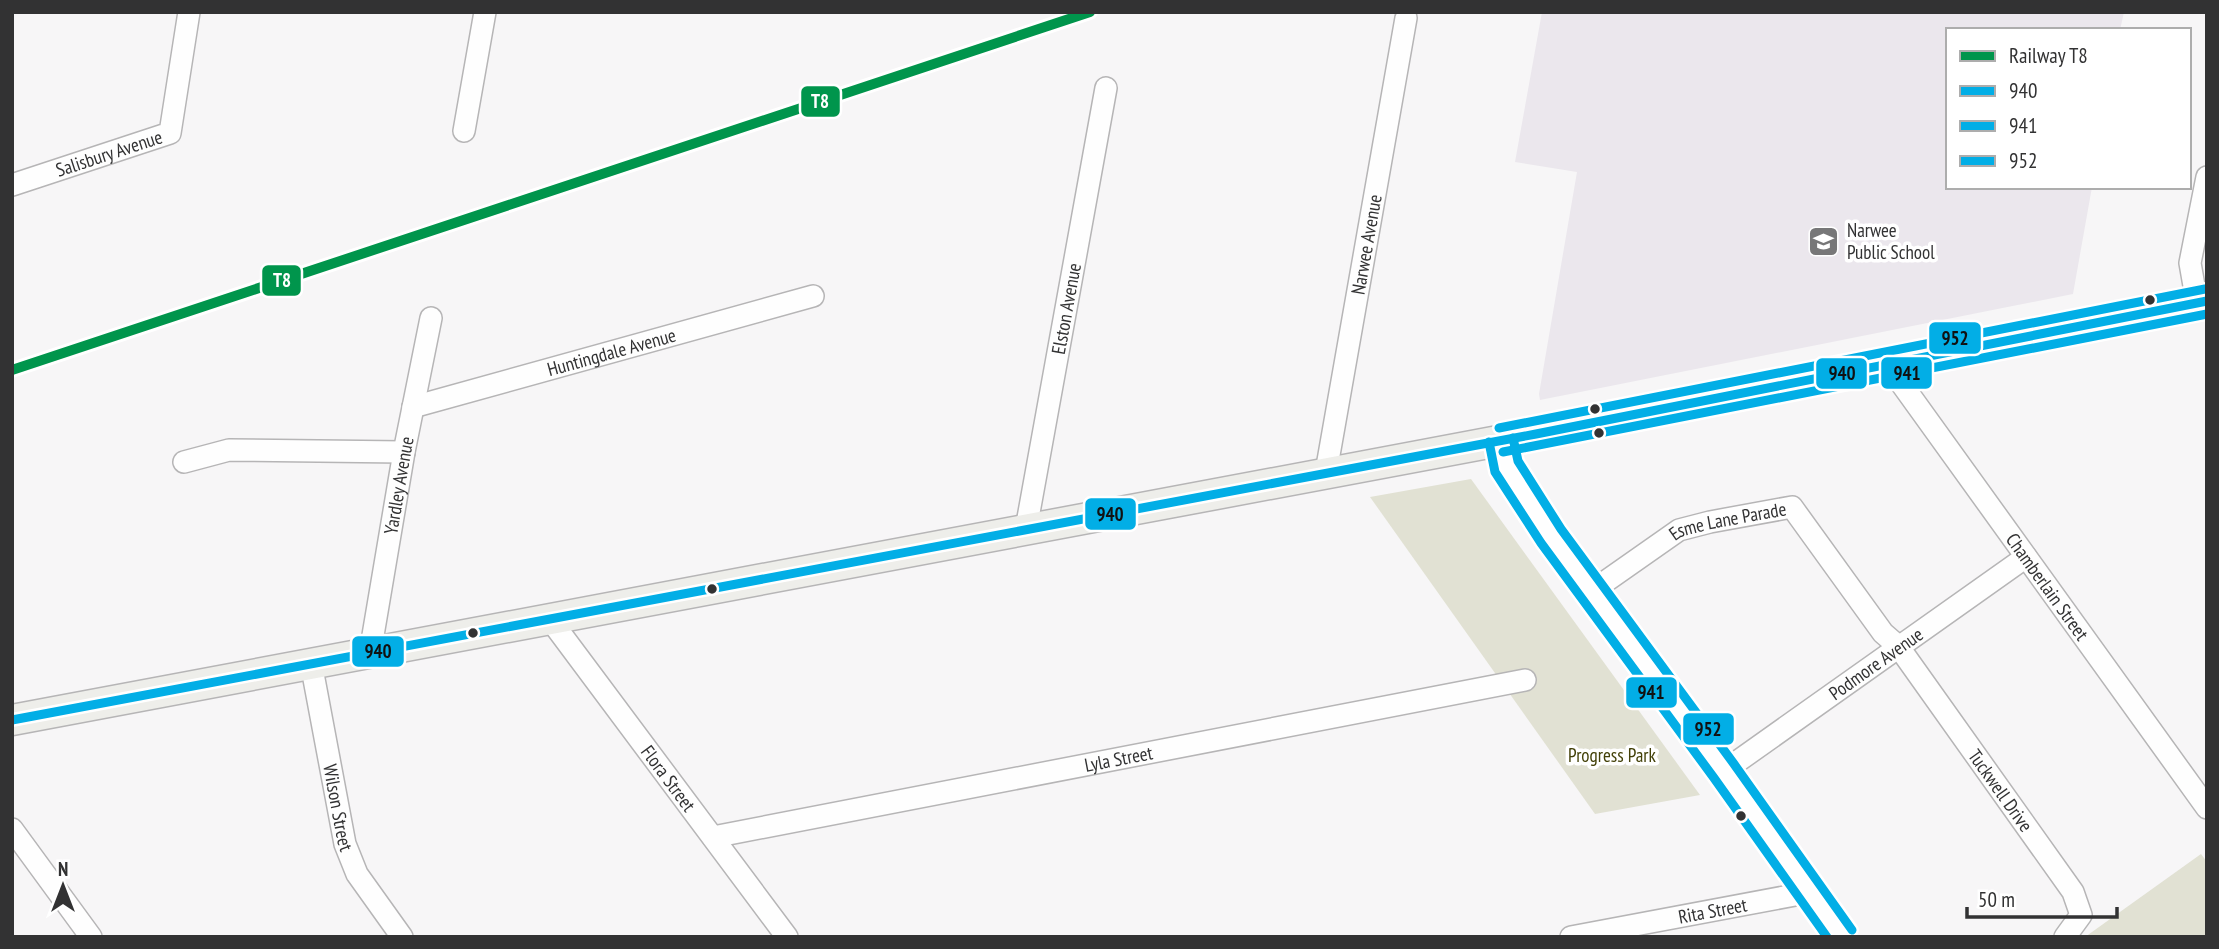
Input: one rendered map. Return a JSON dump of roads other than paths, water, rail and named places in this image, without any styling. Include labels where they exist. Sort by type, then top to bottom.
[{"type":"street","name":"Salisbury Avenue","points":[[12,185],[170,133],[189,12]]},
{"type":"street","points":[[464,131],[485,12]]},
{"type":"street","name":"Narwee Avenue","points":[[1326,472],[1406,18]]},
{"type":"street","name":"Elston Avenue","points":[[1026,529],[1106,88]]},
{"type":"street","points":[[12,720],[1502,440],[2202,302],[2190,263],[2207,177]]},
{"type":"street","name":"Huntingdale Avenue","points":[[413,407],[813,296]]},
{"type":"street","name":"Yardley Avenue","points":[[370,653],[404,452],[431,318]]},
{"type":"street","name":"Chamberlain Street","points":[[1888,365],[2207,808]]},
{"type":"street","points":[[1502,440],[1507,466],[1551,536],[1842,937]]},
{"type":"street","points":[[184,462],[229,450],[404,452]]},
{"type":"street","name":"Esme Lane Parade","points":[[1592,591],[1679,530],[1793,507],[1883,633],[1898,646]]},
{"type":"street","name":"Podmore Avenue","points":[[1724,771],[2026,557]]},
{"type":"street","name":"Flora Street","points":[[549,618],[787,937]]},
{"type":"street","name":"Tuckwell Drive","points":[[1898,646],[2073,892],[2081,915],[2065,937]]},
{"type":"street","name":"Wilson Street","points":[[311,663],[345,844],[357,874],[402,937]]},
{"type":"street","name":"Lyla Street","points":[[713,838],[1525,680]]},
{"type":"street","points":[[12,829],[91,937]]},
{"type":"street","name":"Rita Street","points":[[1572,937],[1811,892]]},
{"type":"rail line","name":"T8","points":[[12,370],[1090,12]]},
{"type":"place","name":"Narwee Public School","points":[[1824,241]]},
{"type":"park label","name":"Progress Park","points":[[1612,755]]}]
